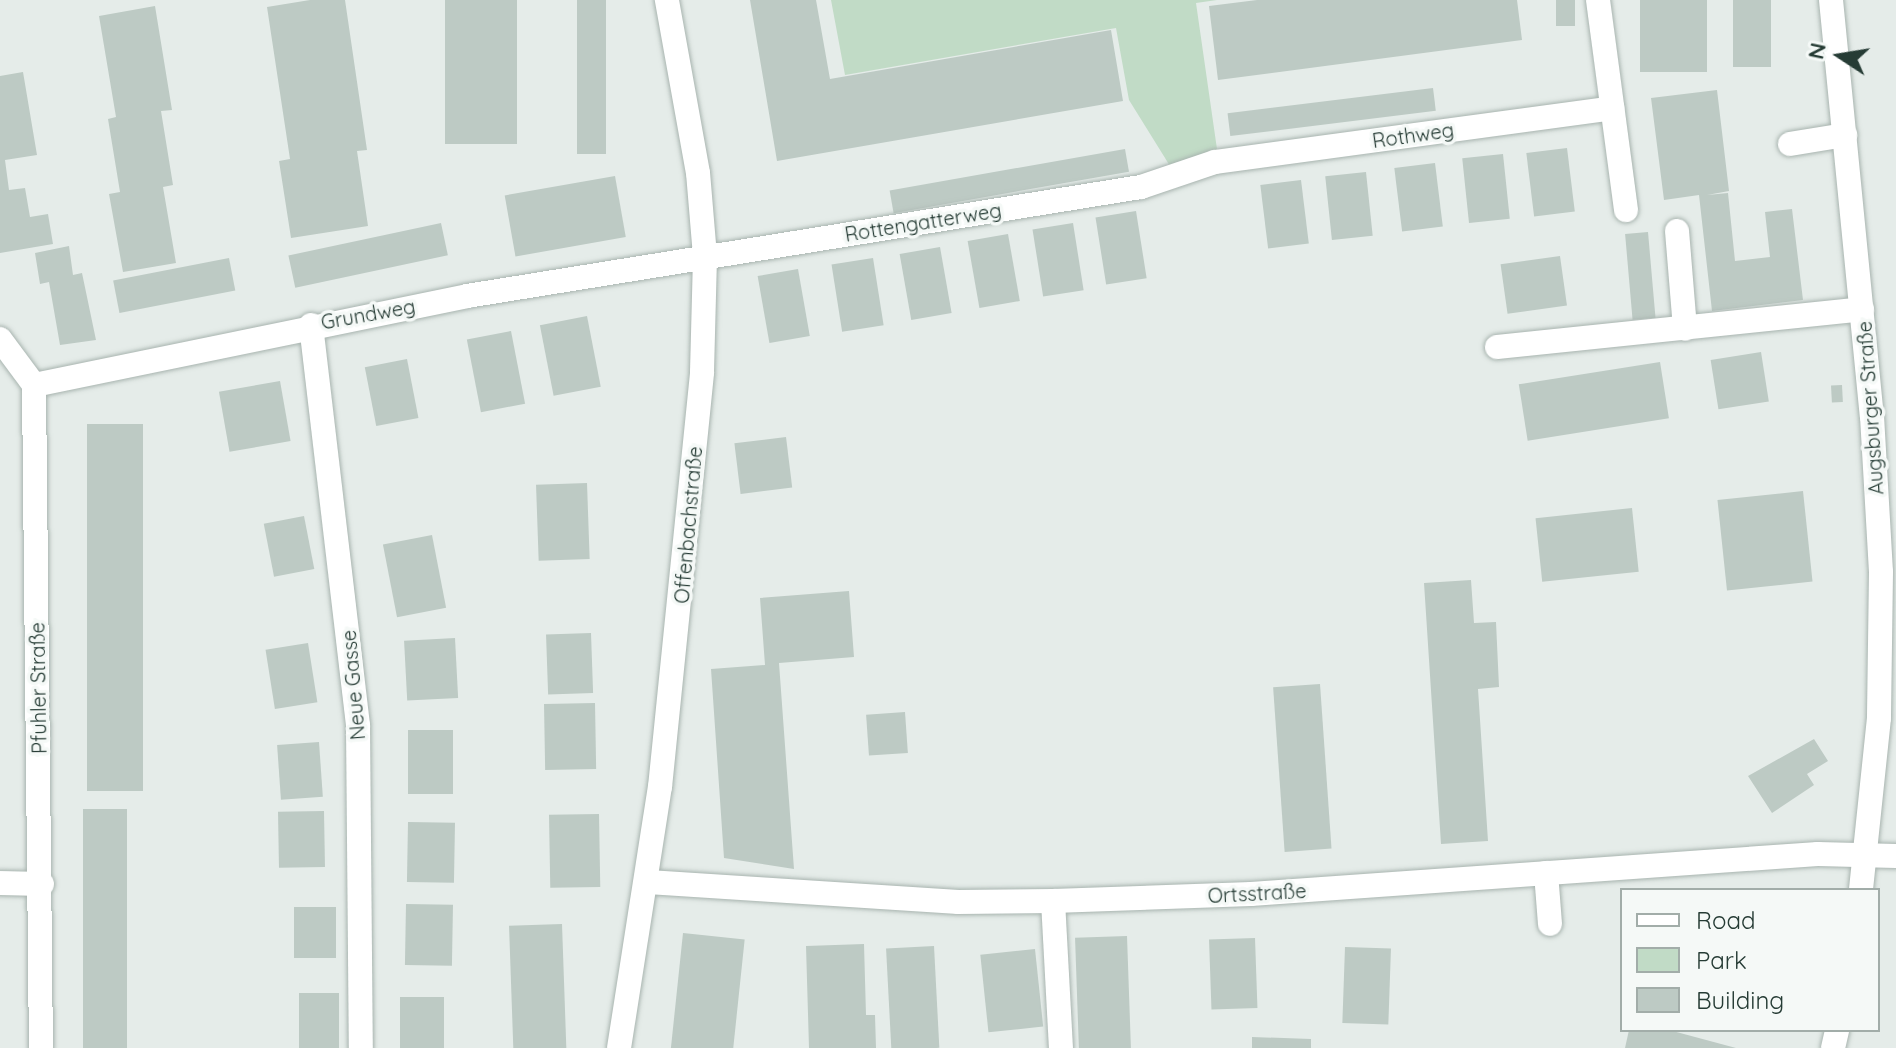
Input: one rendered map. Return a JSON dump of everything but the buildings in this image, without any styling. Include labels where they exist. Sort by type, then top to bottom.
[{"type":"street","name":"Offenbachstraße","points":[[619,1048],[648,882],[683,584],[702,372],[705,256],[698,173],[667,0]]},
{"type":"street","points":[[1598,0],[1626,210]]},
{"type":"street","name":"Augsburger Straße","points":[[1831,0],[1888,572],[1879,718],[1861,888]]},
{"type":"street","name":"Rothweg","points":[[1141,187],[1215,162],[1612,108]]},
{"type":"street","points":[[1790,144],[1845,135]]},
{"type":"street","name":"Rottengatterweg","points":[[705,256],[1141,187]]},
{"type":"street","points":[[1677,231],[1685,329]]},
{"type":"street","name":"Grundweg","points":[[34,385],[311,325],[705,256]]},
{"type":"street","name":"Augsburger Straße","points":[[1497,347],[1862,309]]},
{"type":"street","name":"Neue Gasse","points":[[311,325],[358,725],[361,1048]]},
{"type":"street","points":[[0,339],[34,385]]},
{"type":"street","name":"Pfuhler Straße","points":[[34,385],[42,884],[41,1048]]},
{"type":"street","name":"Ortsstraße","points":[[648,882],[958,902],[1053,901],[1251,894],[1866,854],[1896,856]]},
{"type":"street","points":[[1546,873],[1550,924]]},
{"type":"street","points":[[0,883],[42,884]]},
{"type":"street","points":[[1053,901],[1061,1048]]},
{"type":"green space","points":[[831,0],[1217,0],[1196,3],[1220,170],[1170,166],[1129,100],[1116,28],[845,75]]}]
